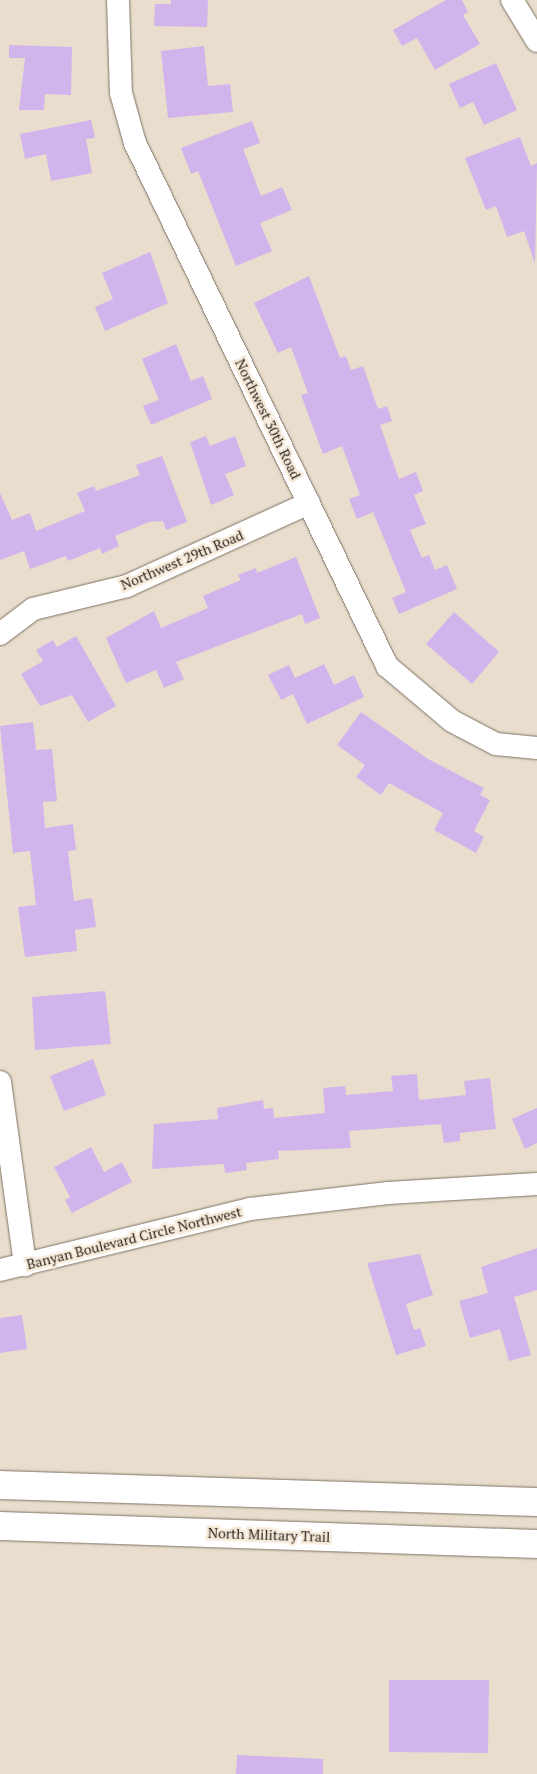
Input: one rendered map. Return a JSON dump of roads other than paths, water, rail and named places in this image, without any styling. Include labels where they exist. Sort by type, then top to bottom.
[{"type":"main road","points":[[0,1485],[537,1502]]},
{"type":"main road","name":"North Military Trail","points":[[0,1526],[537,1544]]},
{"type":"street","name":"Northwest 30th Road","points":[[118,0],[121,93],[135,143],[387,666],[452,721],[496,744],[537,748]]},
{"type":"street","points":[[512,0],[537,41]]},
{"type":"street","name":"Northwest 29th Road","points":[[0,634],[33,609],[127,586],[309,504]]},
{"type":"street","points":[[0,1082],[25,1265]]},
{"type":"street","name":"Banyan Boulevard Circle Northwest","points":[[0,1270],[250,1209],[388,1193],[537,1184]]}]
